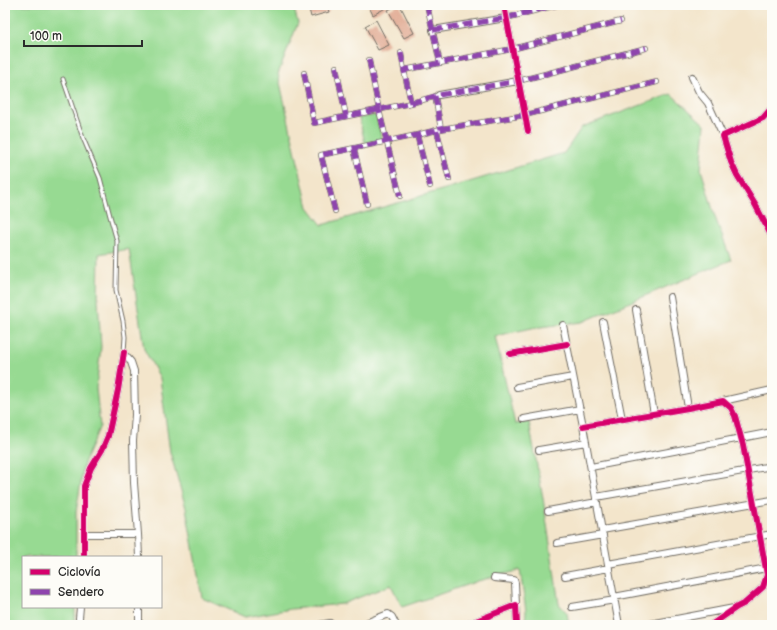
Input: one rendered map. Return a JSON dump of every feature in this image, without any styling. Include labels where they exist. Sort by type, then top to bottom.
[{"type":"street","points":[[427,5],[440,63]]},
{"type":"street","points":[[504,5],[528,131]]},
{"type":"street","points":[[433,30],[506,18],[557,5]]},
{"type":"street","points":[[404,70],[512,49],[621,21]]},
{"type":"street","points":[[304,73],[314,122],[379,110],[437,96],[518,81],[646,48]]},
{"type":"street","points":[[401,53],[411,103]]},
{"type":"street","points":[[369,60],[379,110],[400,196]]},
{"type":"street","points":[[336,67],[346,116]]},
{"type":"street","points":[[692,77],[699,92],[708,103],[723,136],[731,162],[737,175],[756,206],[772,237]]},
{"type":"street","points":[[335,211],[321,156],[439,130],[525,115],[657,82]]},
{"type":"street","points":[[437,96],[439,130],[449,178]]},
{"type":"street","points":[[723,136],[763,118],[769,111],[772,110]]},
{"type":"street","points":[[417,135],[430,186]]},
{"type":"street","points":[[354,149],[367,204]]},
{"type":"street","points":[[670,297],[688,408]]},
{"type":"street","points":[[636,310],[654,414]]},
{"type":"street","points":[[603,322],[622,419]]},
{"type":"street","points":[[563,325],[591,467],[619,625]]},
{"type":"street","points":[[510,354],[567,344]]},
{"type":"street","points":[[84,556],[84,486],[91,468],[102,450],[108,436],[124,353]]},
{"type":"street","points":[[124,353],[131,362],[134,371],[134,483],[139,556]]},
{"type":"street","points":[[517,387],[573,377]]},
{"type":"street","points":[[583,426],[688,408],[772,390]]},
{"type":"street","points":[[711,625],[745,604],[763,587],[769,568],[760,536],[748,471],[735,416],[731,408],[723,401]]},
{"type":"street","points":[[524,419],[580,409]]},
{"type":"street","points":[[591,467],[772,432]]},
{"type":"street","points":[[539,450],[586,442]]},
{"type":"street","points":[[548,511],[596,500],[772,466]]},
{"type":"street","points":[[557,543],[772,500]]},
{"type":"street","points":[[84,534],[138,534]]},
{"type":"street","points":[[564,576],[772,534]]},
{"type":"street","points":[[572,607],[769,568]]},
{"type":"street","points":[[494,578],[514,580],[516,583],[517,625]]},
{"type":"street","points":[[466,625],[516,605]]},
{"type":"street","points":[[80,608],[80,625]]},
{"type":"street","points":[[139,608],[140,625]]},
{"type":"street","points":[[646,625],[738,608]]},
{"type":"street","points":[[361,625],[388,614],[392,617],[396,625]]},
{"type":"street","points":[[319,625],[330,622],[332,625]]},
{"type":"lane","points":[[63,79],[83,138],[100,178],[117,241],[116,290],[125,337],[124,353]]},
{"type":"green space","points":[[5,5],[293,5],[298,23],[278,74],[308,207],[322,225],[564,153],[582,127],[671,94],[705,125],[701,169],[715,217],[731,260],[582,322],[532,328],[495,336],[515,424],[529,422],[543,498],[559,604],[567,613],[569,625],[525,625],[526,611],[520,570],[478,581],[402,607],[391,585],[342,604],[291,609],[245,617],[202,598],[186,508],[170,452],[160,378],[144,349],[129,249],[99,254],[98,300],[101,347],[96,388],[100,426],[84,463],[76,512],[76,556],[22,556],[22,608],[75,608],[75,625],[5,625]]},
{"type":"green space","points":[[376,115],[382,140],[365,143],[359,118]]},
{"type":"building","points":[[308,5],[327,5],[329,12],[311,17]]},
{"type":"building","points":[[368,5],[391,5],[373,15]]},
{"type":"building","points":[[400,5],[414,33],[404,38],[388,10]]},
{"type":"building","points":[[376,20],[389,45],[378,50],[365,26]]},
{"type":"marked path","points":[[427,5],[440,63]]},
{"type":"marked path","points":[[433,30],[506,18],[557,5]]},
{"type":"marked path","points":[[304,73],[314,123],[411,103],[404,70],[512,49],[621,21]]},
{"type":"marked path","points":[[411,103],[439,95],[518,81],[646,48]]},
{"type":"marked path","points":[[401,53],[404,70]]},
{"type":"marked path","points":[[369,60],[379,110],[400,196]]},
{"type":"marked path","points":[[336,67],[346,116]]},
{"type":"marked path","points":[[335,211],[321,155],[441,129],[525,115],[657,82]]},
{"type":"marked path","points":[[435,96],[441,129]]},
{"type":"marked path","points":[[437,131],[449,179]]},
{"type":"marked path","points":[[417,135],[430,186]]},
{"type":"marked path","points":[[354,149],[367,204]]},
{"type":"cycle path","points":[[504,5],[528,131]]},
{"type":"cycle path","points":[[772,110],[769,111],[763,118],[723,136],[731,162],[737,175],[756,206],[772,237]]},
{"type":"cycle path","points":[[510,354],[567,344]]},
{"type":"cycle path","points":[[84,556],[84,486],[91,468],[102,450],[108,436],[118,390],[124,352]]},
{"type":"cycle path","points":[[583,426],[723,401],[731,408],[735,416],[743,445],[767,575],[763,587],[745,603],[711,625]]},
{"type":"cycle path","points":[[466,625],[516,605],[517,625]]}]
